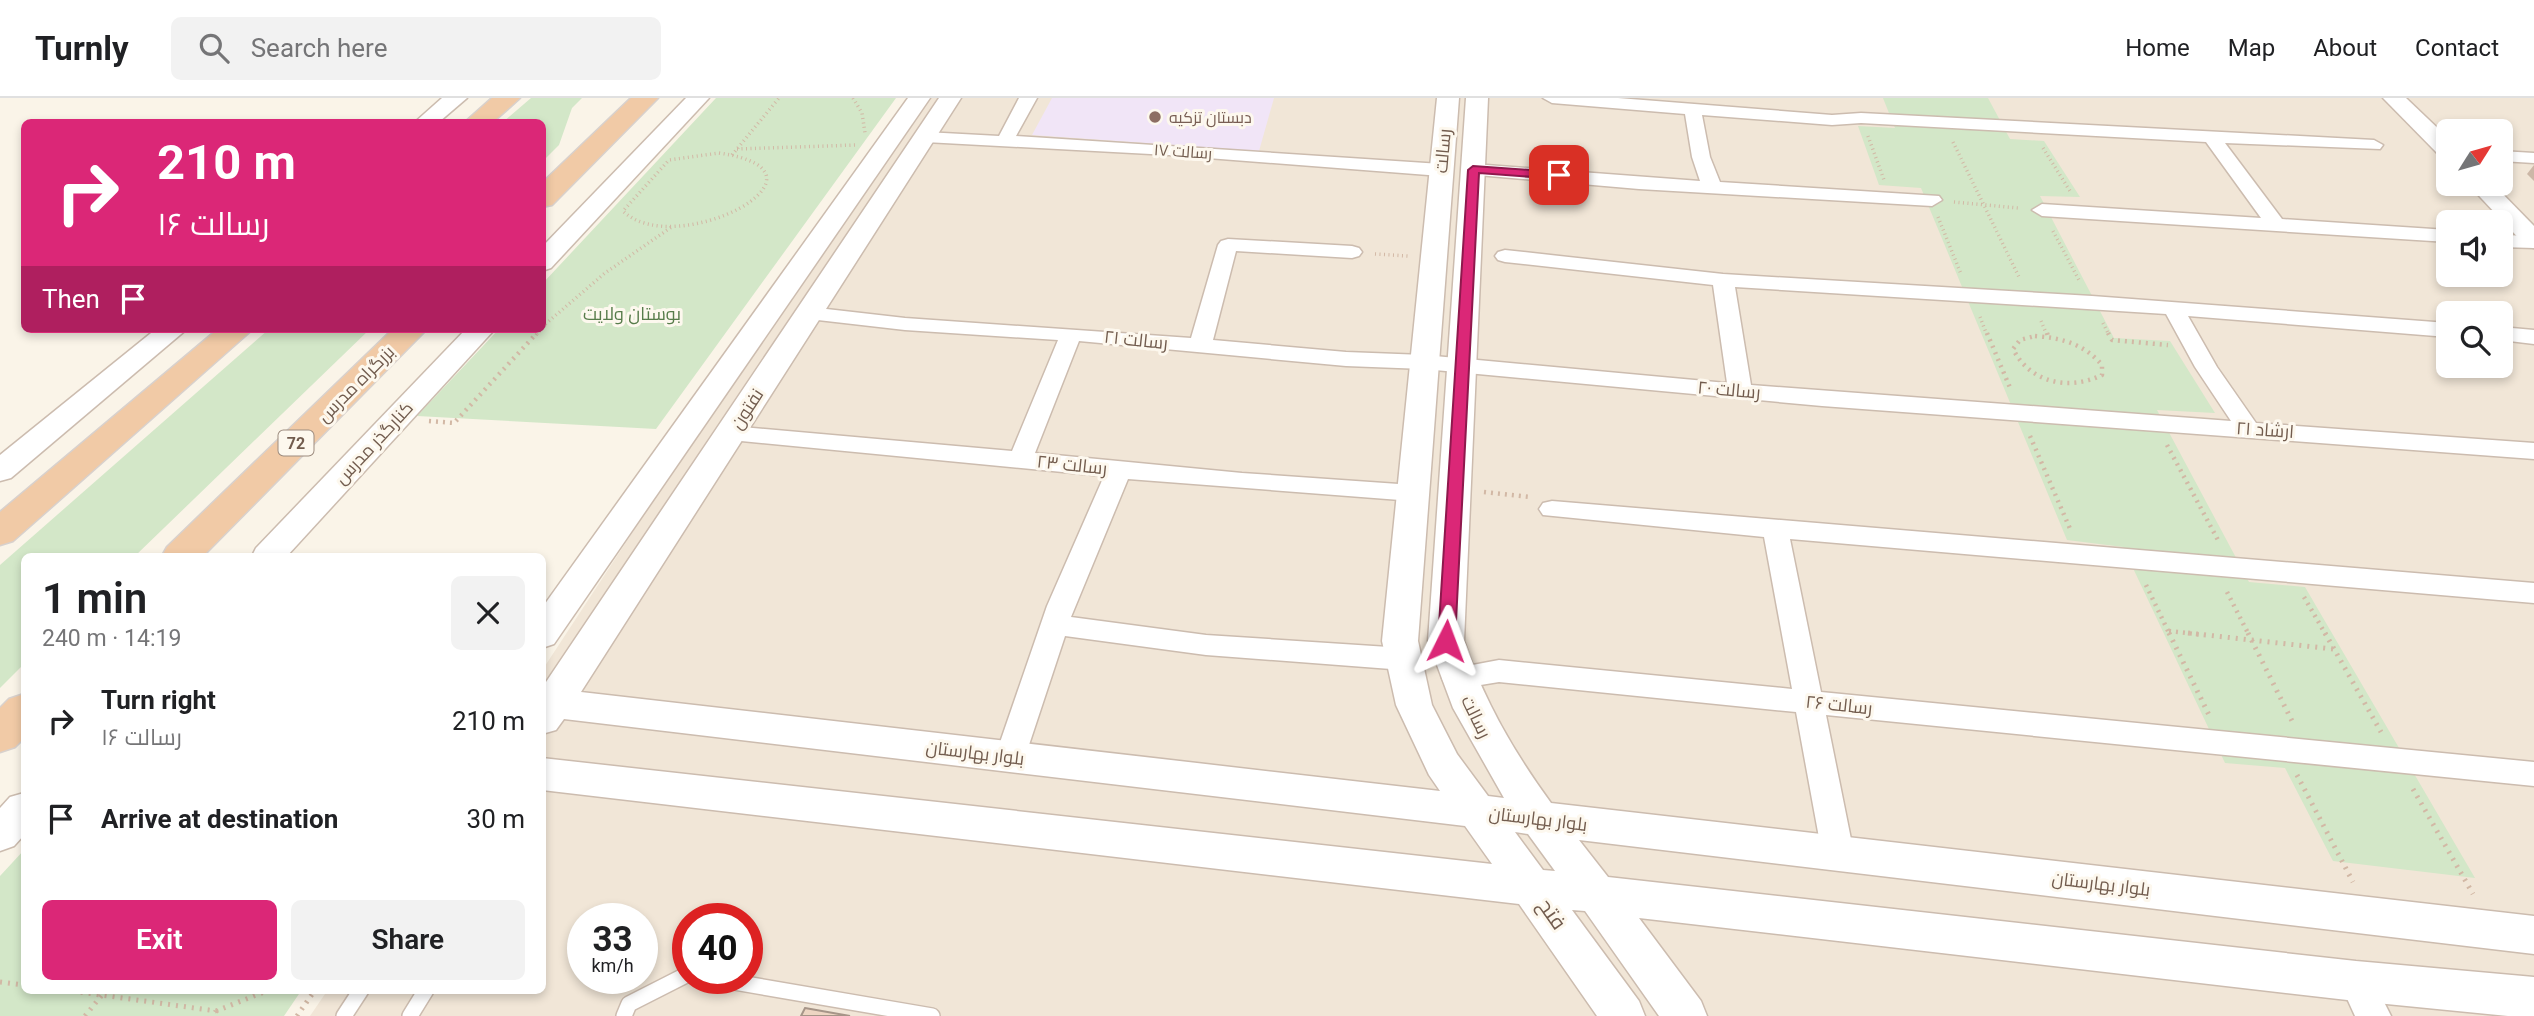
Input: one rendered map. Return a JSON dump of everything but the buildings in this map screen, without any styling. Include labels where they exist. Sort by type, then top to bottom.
[{"type":"highway","points":[[482,119],[507,98]]},
{"type":"highway","points":[[546,195],[645,98]]},
{"type":"highway","points":[[593,112],[597,145]]},
{"type":"highway","points":[[0,531],[232,333]]},
{"type":"highway","name":"بزرگراه مدرس","points":[[184,553],[407,333]]},
{"type":"highway","points":[[0,735],[21,714]]},
{"type":"street","points":[[430,119],[456,98]]},
{"type":"street","points":[[546,259],[698,98]]},
{"type":"street","name":"نفتون","points":[[546,629],[919,98]]},
{"type":"street","name":"نفتون","points":[[546,708],[732,433],[950,98]]},
{"type":"street","points":[[1004,141],[1028,98]]},
{"type":"street","name":"رسالت","points":[[1448,98],[1400,641],[1414,705],[1443,764],[1480,812]]},
{"type":"street","name":"رسالت","points":[[1477,98],[1446,641],[1456,678],[1485,738],[1541,820]]},
{"type":"street","points":[[1552,98],[1832,120],[1861,118],[2374,145]]},
{"type":"street","points":[[2394,98],[2436,139]]},
{"type":"street","points":[[2420,98],[2442,119]]},
{"type":"street","points":[[1693,111],[1701,157],[1712,187]]},
{"type":"street","points":[[2211,136],[2277,226]]},
{"type":"street","name":"رسالت ۱۷","points":[[925,137],[1169,150],[1440,182]]},
{"type":"street","points":[[2513,157],[2534,158]]},
{"type":"street","points":[[1440,182],[1712,187],[1932,200]]},
{"type":"street","points":[[2499,196],[2534,241]]},
{"type":"street","points":[[2042,210],[2436,235]]},
{"type":"street","points":[[2513,241],[2534,241]]},
{"type":"street","points":[[1200,346],[1228,245],[1352,252]]},
{"type":"street","points":[[1505,256],[1723,280],[2091,302],[2436,329]]},
{"type":"street","points":[[1723,280],[1740,391]]},
{"type":"street","points":[[2174,310],[2194,347],[2248,429]]},
{"type":"street","name":"رسالت ۲۱","points":[[809,313],[905,324],[1071,334],[1346,359],[1462,366]]},
{"type":"street","points":[[0,471],[168,333]]},
{"type":"street","name":"کنارگذر مدرس","points":[[271,553],[477,333]]},
{"type":"street","points":[[1021,459],[1071,334]]},
{"type":"street","points":[[2513,335],[2534,337]]},
{"type":"street","name":"رسالت ٢٠","points":[[1462,366],[1995,412]]},
{"type":"street","name":"ارشاد ۲۱","points":[[1995,412],[2534,451]]},
{"type":"street","name":"رسالت ۲۳","points":[[732,433],[882,444],[1324,489],[1413,493]]},
{"type":"street","points":[[1010,757],[1055,625],[1119,470]]},
{"type":"street","points":[[1552,509],[2534,593]]},
{"type":"street","points":[[1768,528],[1810,702],[1838,854]]},
{"type":"street","points":[[1055,625],[1206,645],[1404,659]]},
{"type":"street","name":"رسالت ۲۶","points":[[1456,678],[1499,671],[2222,743]]},
{"type":"street","name":"بلوار بهارستان","points":[[546,708],[1010,757],[2534,934]]},
{"type":"street","points":[[2222,743],[2534,774]]},
{"type":"street","points":[[546,774],[1597,894],[2365,999],[2534,998]]},
{"type":"street","points":[[0,834],[21,812]]},
{"type":"street","name":"فتح","points":[[1480,812],[1623,1016]]},
{"type":"street","points":[[1541,820],[1685,1016]]},
{"type":"lane","points":[[624,1016],[629,1004],[672,982]]},
{"type":"lane","points":[[763,987],[932,1016]]},
{"type":"lane","points":[[344,1016],[358,994]]},
{"type":"lane","points":[[410,1016],[424,994]]},
{"type":"path","points":[[732,155],[779,98]]},
{"type":"path","points":[[853,98],[862,113],[865,138]]},
{"type":"path","points":[[1861,118],[1890,197]]},
{"type":"path","points":[[1943,122],[2048,336]]},
{"type":"path","points":[[2029,127],[2084,212]]},
{"type":"path","points":[[737,149],[866,145]]},
{"type":"path","points":[[694,155],[732,155],[757,162],[767,172],[767,184],[759,197],[743,208],[720,218],[674,225],[643,223],[623,211],[669,160],[694,155]]},
{"type":"path","points":[[2081,554],[1932,200],[2042,210],[2112,340],[2194,347]]},
{"type":"path","points":[[546,324],[587,285],[628,254],[674,225]]},
{"type":"path","points":[[1352,252],[1434,258]]},
{"type":"path","points":[[397,419],[454,423],[537,333]]},
{"type":"path","points":[[2048,336],[2076,343],[2093,353],[2102,365],[2102,375],[2091,383],[2081,384],[2050,381],[2030,372],[2017,360],[2013,349],[2020,340],[2048,336]]},
{"type":"path","points":[[2156,423],[2224,566],[2295,750],[2370,915]]},
{"type":"path","points":[[1455,490],[1539,497],[1552,509]]},
{"type":"path","points":[[2133,559],[2222,743]]},
{"type":"path","points":[[2168,631],[2333,649]]},
{"type":"path","points":[[0,982],[21,985]]},
{"type":"path","points":[[85,1016],[103,994]]},
{"type":"path","points":[[109,994],[214,1014],[260,994]]},
{"type":"path","points":[[298,1016],[313,994]]},
{"type":"shaded area","points":[[917,98],[2534,98],[2534,1016],[310,1016],[325,994],[546,994],[546,664]]},
{"type":"shaded area","name":"دبستان تزکیه","points":[[1052,98],[1274,98],[1259,151],[1032,135]]},
{"type":"green space","points":[[531,98],[582,98],[572,108],[559,145],[546,158],[546,119],[506,119]]},
{"type":"green space","name":"بوستان ولایت","points":[[716,98],[896,98],[656,429],[417,416],[495,333],[546,333],[546,280]]},
{"type":"green space","points":[[1883,98],[1988,98],[2010,139],[2044,141],[2080,197],[2040,196],[2114,338],[2170,341],[2215,413],[2157,410],[2249,582],[2305,587],[2475,878],[2333,861],[2285,768],[2225,763],[2123,547],[2067,540],[1921,188],[1879,185],[1858,126],[1895,128]]},
{"type":"green space","points":[[264,333],[366,333],[138,553],[21,553],[21,667],[0,688],[0,565]]},
{"type":"green space","points":[[21,853],[21,994],[299,994],[284,1016],[0,1016],[0,876]]},
{"type":"place","name":"دبستان تزکیه","points":[[1155,117]]},
{"type":"route","points":[[1446,641],[1473,170],[1559,175]]}]
